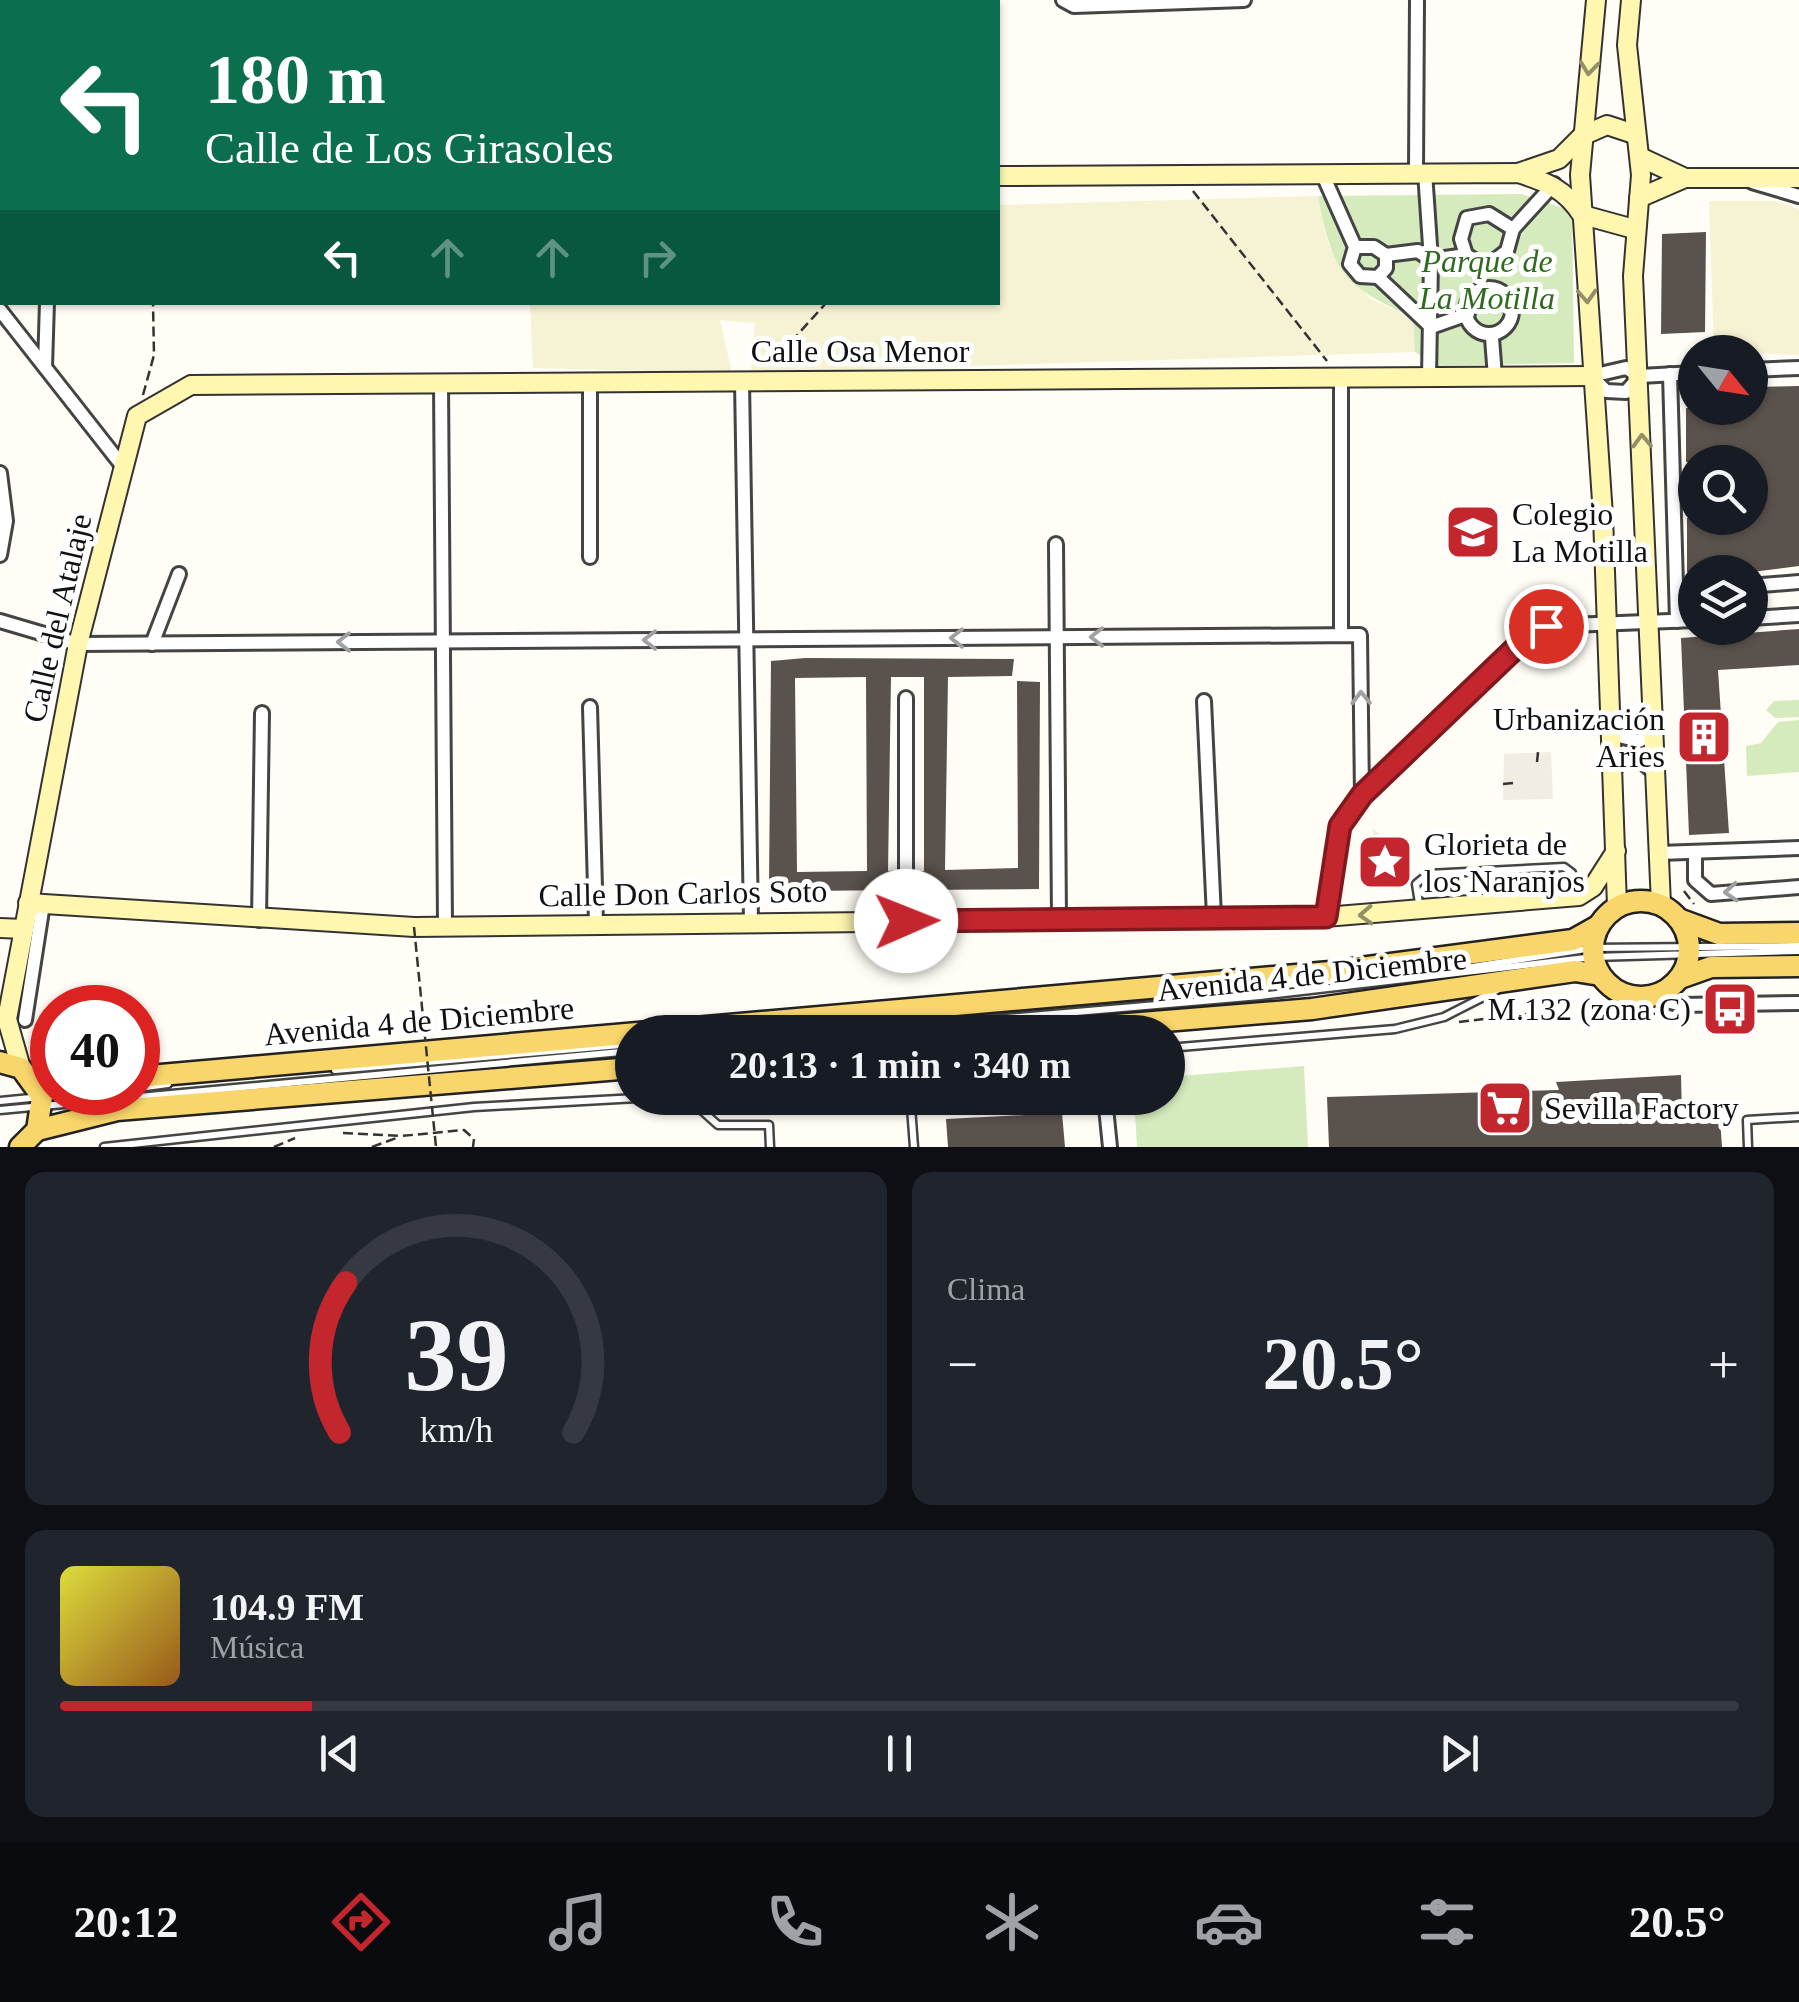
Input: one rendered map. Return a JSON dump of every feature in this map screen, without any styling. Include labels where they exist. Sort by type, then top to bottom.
[{"type":"main road","points":[[1799,933],[1719,934],[1681,920],[1662,904],[1647,900],[1617,906],[1598,926],[1595,960],[1622,994],[1651,997],[1680,978],[1712,967],[1799,966]]},
{"type":"main road","points":[[1680,978],[1689,949],[1681,920]]},
{"type":"main road","name":"Avenida 4 de Diciembre","points":[[160,1075],[1330,972],[1572,940],[1598,926]]},
{"type":"main road","name":"Avenida 4 de Diciembre","points":[[1185,1019],[1312,1009],[1517,980],[1575,970],[1595,960]]},
{"type":"main road","name":"Avenida 4 de Diciembre","points":[[26,1142],[117,1110],[615,1069]]},
{"type":"main road","points":[[26,1142],[37,1115]]},
{"type":"street","points":[[1063,0],[1074,6],[1244,0]]},
{"type":"street","points":[[1417,0],[1420,172],[1432,260],[1430,377]]},
{"type":"street","points":[[1596,0],[1582,136],[1582,215],[1603,516],[1617,906]]},
{"type":"street","points":[[1631,0],[1627,45],[1634,134],[1640,157],[1634,229],[1662,904]]},
{"type":"street","points":[[1518,173],[1560,159],[1582,136],[1607,126],[1634,134]]},
{"type":"street","points":[[1640,157],[1685,178],[1799,178]]},
{"type":"street","points":[[1000,176],[1518,173],[1554,184],[1570,197],[1582,215],[1634,229]]},
{"type":"street","points":[[1323,175],[1355,247],[1350,264],[1360,276],[1378,277],[1431,327]]},
{"type":"street","points":[[1639,198],[1685,178]]},
{"type":"street","points":[[1744,180],[1799,196]]},
{"type":"street","points":[[1486,267],[1507,251],[1514,229],[1554,184]]},
{"type":"street","points":[[1466,255],[1461,239],[1466,218],[1489,214],[1514,229]]},
{"type":"street","points":[[1355,247],[1374,247],[1386,256],[1418,251],[1432,260],[1466,255],[1486,267]]},
{"type":"street","points":[[1378,277],[1386,268],[1386,256]]},
{"type":"street","points":[[1486,267],[1486,288]]},
{"type":"street","points":[[1477,288],[1498,288],[1513,307],[1510,326],[1492,338],[1470,325],[1466,304],[1477,288]]},
{"type":"street","points":[[45,367],[47,305]]},
{"type":"street","points":[[0,310],[124,468]]},
{"type":"street","points":[[1431,327],[1468,314]]},
{"type":"street","points":[[1492,338],[1495,377]]},
{"type":"street","points":[[1591,376],[1626,368],[1640,376],[1678,373]]},
{"type":"street","points":[[1768,369],[1799,368]]},
{"type":"street","points":[[1326,917],[1340,826],[1362,795],[1529,635],[1546,626],[1677,621],[1670,374]]},
{"type":"street","points":[[1591,376],[1606,391],[1626,392],[1640,376]]},
{"type":"street","name":"Calle Osa Menor","points":[[137,416],[192,385],[1591,376]]},
{"type":"street","points":[[1341,378],[1341,635]]},
{"type":"street","points":[[748,381],[751,922]]},
{"type":"street","points":[[590,382],[590,558]]},
{"type":"street","points":[[441,384],[445,926]]},
{"type":"street","name":"Calle del Atalaje","points":[[26,1071],[8,1014],[24,929],[36,904],[78,644],[137,416]]},
{"type":"street","points":[[0,473],[6,521],[0,555]]},
{"type":"street","points":[[1056,544],[1059,919]]},
{"type":"street","points":[[152,644],[179,574]]},
{"type":"street","points":[[1768,585],[1799,582]]},
{"type":"street","points":[[1768,617],[1799,615]]},
{"type":"street","points":[[0,621],[78,644],[1360,636],[1362,795]]},
{"type":"street","points":[[906,698],[906,921]]},
{"type":"street","points":[[1204,700],[1214,917]]},
{"type":"street","points":[[590,707],[596,924]]},
{"type":"street","points":[[259,920],[262,713]]},
{"type":"street","points":[[1611,734],[1639,741],[1654,733]]},
{"type":"street","points":[[1611,772],[1624,760],[1642,762],[1654,772]]},
{"type":"street","points":[[1659,853],[1799,848]]},
{"type":"street","points":[[1578,896],[1593,886],[1616,852]]},
{"type":"street","points":[[1695,852],[1696,880],[1712,894],[1799,887]]},
{"type":"street","name":"Calle Don Carlos Soto","points":[[36,904],[414,927],[1326,917],[1427,912],[1578,896]]},
{"type":"street","points":[[8,1014],[36,904]]},
{"type":"street","points":[[0,928],[24,929]]},
{"type":"street","points":[[1651,997],[1682,1005],[1795,1005]]},
{"type":"street","points":[[1107,1115],[1110,1147]]},
{"type":"lane","points":[[1427,912],[1416,900],[1416,884],[1428,874],[1564,867],[1572,872],[1578,896]]},
{"type":"lane","points":[[1042,1015],[1260,996],[1689,949],[1799,949]]},
{"type":"lane","points":[[958,1015],[1595,960]]},
{"type":"lane","points":[[1185,1047],[1394,1029],[1444,1017],[1517,980]]},
{"type":"lane","points":[[160,1086],[615,1048]]},
{"type":"lane","points":[[160,1091],[615,1049]]},
{"type":"lane","points":[[104,1147],[474,1106],[615,1099]]},
{"type":"lane","points":[[0,1101],[30,1102]]},
{"type":"lane","points":[[0,1110],[30,1104]]},
{"type":"lane","points":[[706,1115],[718,1126],[768,1125],[770,1147]]},
{"type":"lane","points":[[912,1115],[914,1147]]},
{"type":"lane","points":[[1748,1147],[1747,1120],[1799,1116]]},
{"type":"path","points":[[1184,177],[1341,378]]},
{"type":"path","points":[[137,416],[154,355],[154,305]]},
{"type":"path","points":[[748,381],[824,305]]},
{"type":"path","points":[[1537,762],[1538,752]]},
{"type":"path","points":[[1503,784],[1514,783]]},
{"type":"path","points":[[414,927],[436,1147]]},
{"type":"path","points":[[1458,1022],[1603,1005],[1668,1016]]},
{"type":"path","points":[[327,1135],[401,1136],[464,1130],[474,1140],[473,1147]]},
{"type":"path","points":[[372,1147],[401,1136]]},
{"type":"path","points":[[274,1147],[311,1137]]},
{"type":"shaded area","points":[[1318,196],[1328,243],[1369,298],[1413,319],[1415,352],[751,373],[755,323],[720,320],[732,373],[533,368],[530,305],[1000,305],[1000,205]]},
{"type":"shaded area","points":[[1709,201],[1776,201],[1799,209],[1799,355],[1768,354],[1768,335],[1713,335]]},
{"type":"shaded area","points":[[1551,752],[1553,799],[1503,800],[1504,754]]},
{"type":"shaded area","name":"Glorieta de los Naranjos","points":[[1372,828],[1400,849],[1381,875]]},
{"type":"green space","name":"Parque de La Motilla","points":[[1522,194],[1572,211],[1574,363],[1436,366],[1415,352],[1413,318],[1370,296],[1344,274],[1329,243],[1318,196]]},
{"type":"green space","points":[[1799,700],[1799,717],[1775,718],[1766,710],[1774,701]]},
{"type":"green space","points":[[1799,720],[1799,772],[1747,776],[1746,746],[1761,743],[1778,722]]},
{"type":"green space","points":[[1304,1066],[1308,1147],[1137,1147],[1135,1115],[1185,1115],[1185,1076]]},
{"type":"building","points":[[1706,232],[1705,332],[1661,334],[1662,234]]},
{"type":"building","points":[[1799,386],[1799,566],[1768,570],[1768,555],[1687,555],[1687,535],[1768,535],[1768,445],[1686,445],[1686,425],[1768,425],[1768,387]]},
{"type":"building","name":"Urbanización Aries","points":[[1799,629],[1799,665],[1718,670],[1729,833],[1689,835],[1681,645],[1768,645],[1768,631]]},
{"type":"building","points":[[1014,659],[1012,676],[948,677],[945,870],[1018,868],[1017,681],[1040,682],[1039,889],[916,890],[916,871],[924,871],[924,677],[891,677],[888,871],[896,870],[896,890],[809,891],[808,883],[769,886],[771,661]],"holes":[[[866,677],[867,871],[797,872],[795,678]]]},
{"type":"building","name":"Sevilla Factory","points":[[1681,1075],[1682,1119],[1720,1119],[1722,1147],[1329,1147],[1327,1097],[1559,1090],[1556,1082]]},
{"type":"building","points":[[1062,1115],[1065,1147],[948,1147],[946,1119]]},
{"type":"place","name":"Colegio La Motilla","points":[[1473,532]]},
{"type":"place","name":"Urbanización Aries","points":[[1704,737]]},
{"type":"place","name":"Glorieta de los Naranjos","points":[[1385,862]]},
{"type":"place","name":"M.132 (zona C)","points":[[1730,1009]]},
{"type":"place","name":"Sevilla Factory","points":[[1505,1108]]},
{"type":"route","points":[[906,921],[1326,917],[1340,826],[1362,795],[1529,635],[1546,626]]}]
